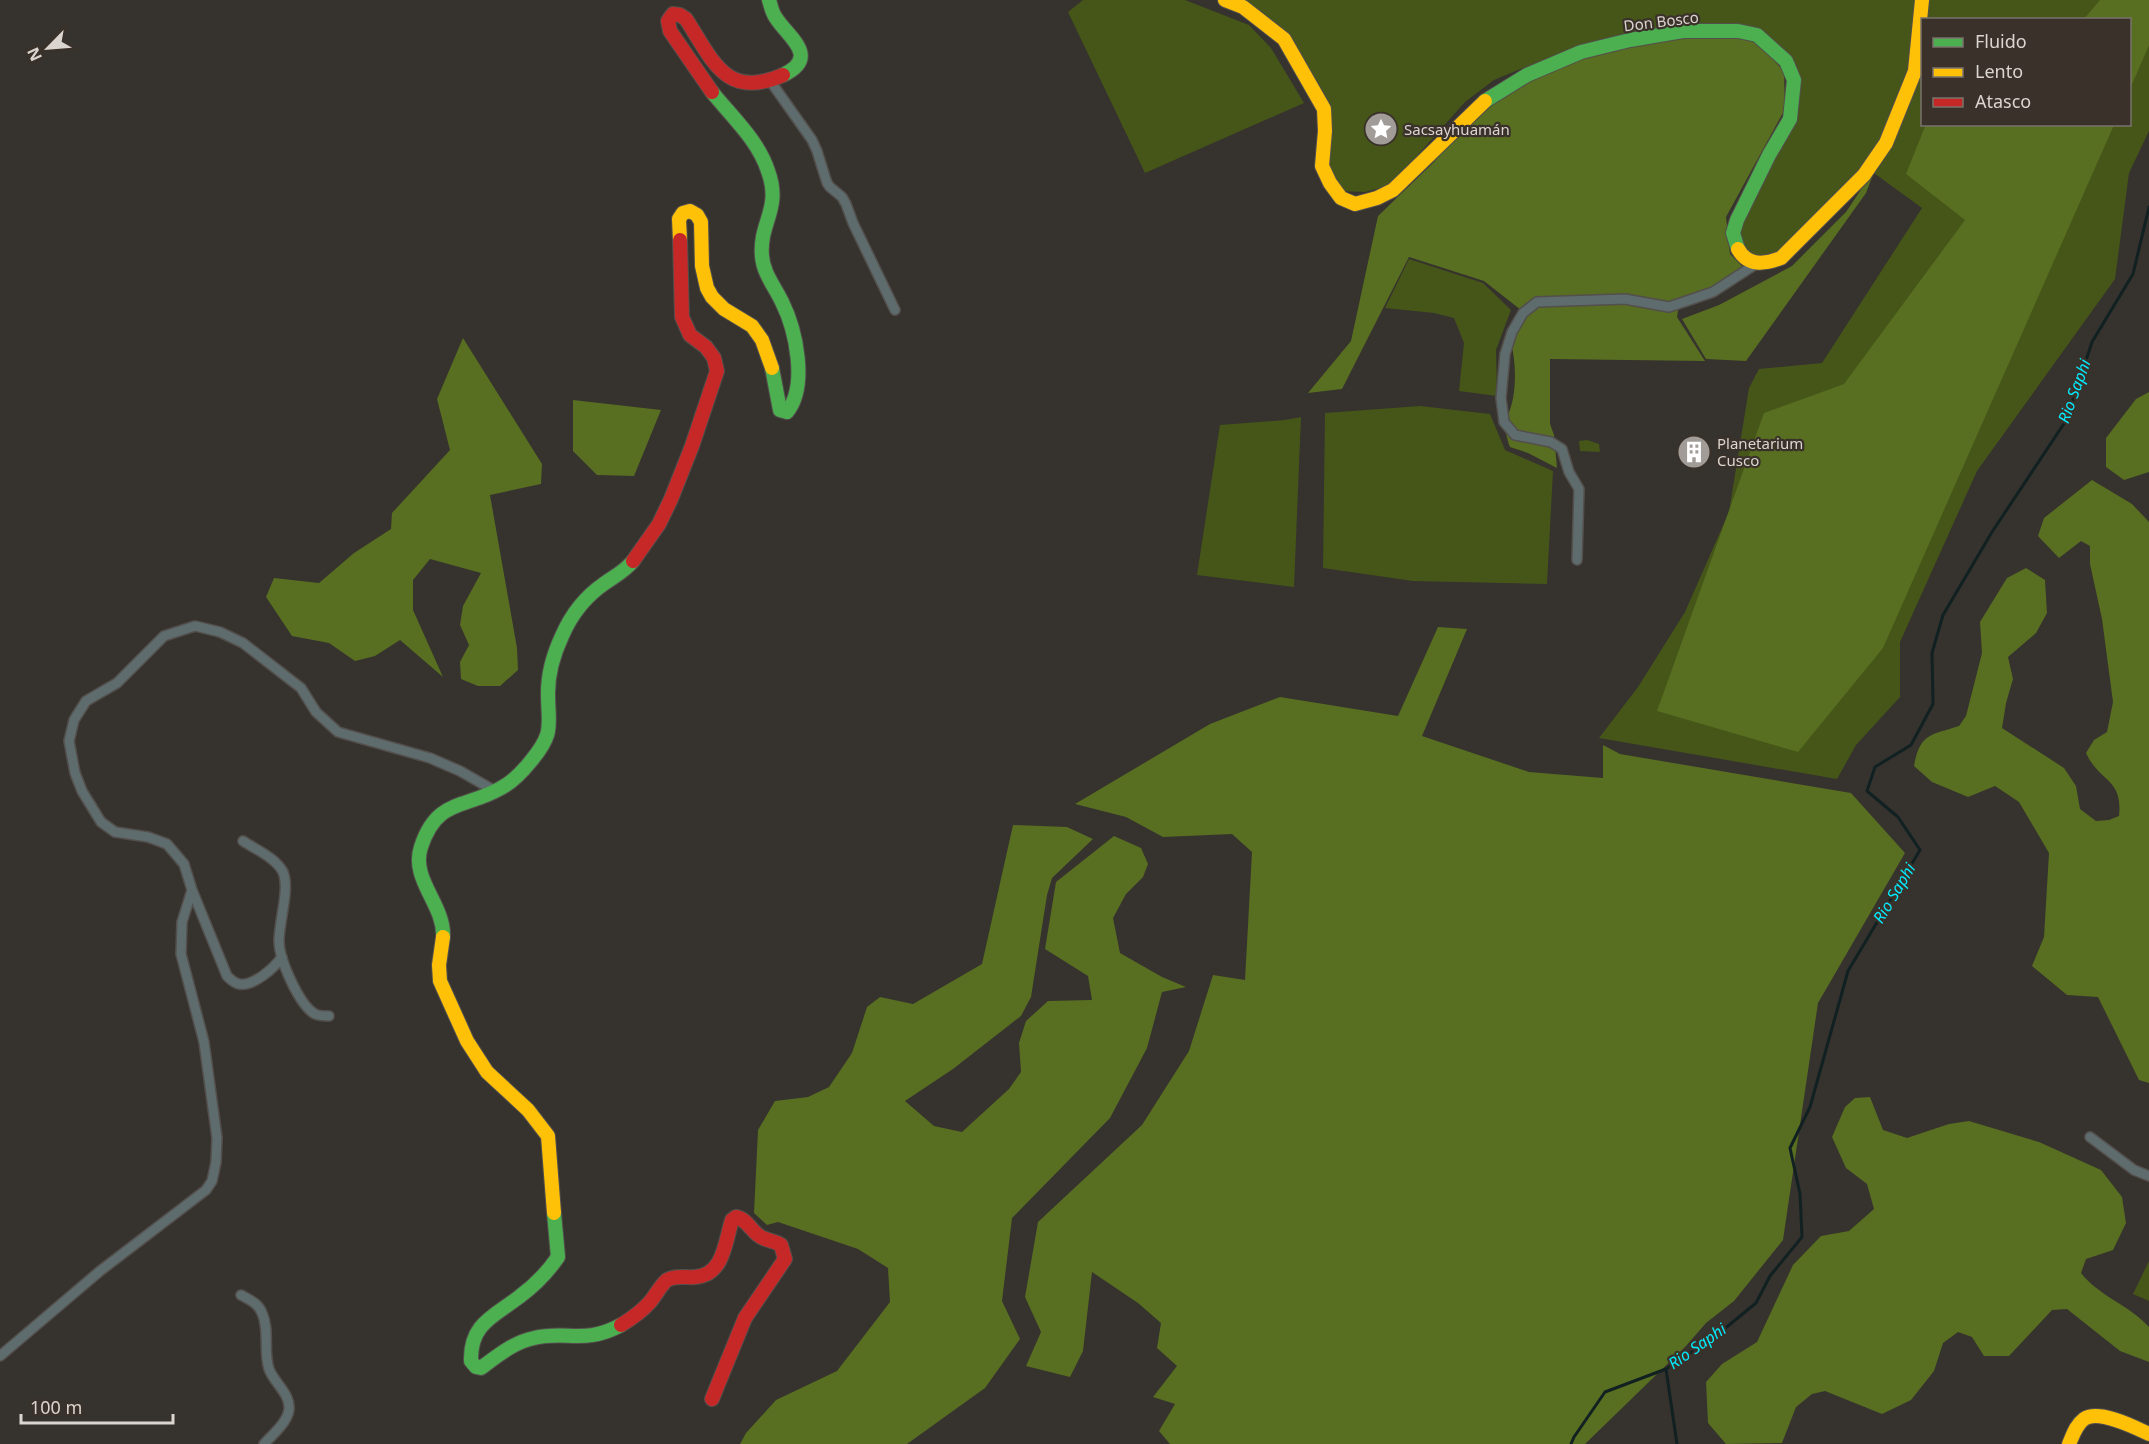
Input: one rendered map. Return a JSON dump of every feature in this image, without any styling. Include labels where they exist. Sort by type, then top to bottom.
[{"type":"street","points":[[712,1399],[750,1307],[768,1288],[785,1258],[781,1245],[761,1238],[741,1218],[736,1217],[732,1220],[726,1251],[712,1272],[704,1276],[668,1279],[648,1304],[620,1325],[591,1337],[544,1336],[526,1340],[512,1346],[481,1368],[476,1367],[471,1361],[474,1340],[484,1322],[529,1289],[547,1272],[558,1257],[548,1136],[539,1121],[487,1071],[476,1057],[440,981],[438,968],[444,930],[442,920],[420,874],[418,863],[420,848],[437,817],[511,782],[544,745],[550,730],[551,714],[548,693],[552,668],[564,629],[580,606],[598,588],[630,565],[651,536],[674,494],[717,371],[714,358],[706,347],[690,335],[682,317],[679,219],[683,213],[690,211],[697,215],[701,222],[703,270],[710,294],[719,305],[746,320],[756,330],[764,345],[774,372],[780,410],[787,412],[796,400],[798,385],[794,341],[786,312],[763,264],[762,246],[765,228],[772,209],[771,178],[764,159],[748,135],[719,101],[670,31],[668,21],[673,14],[680,15],[686,20],[715,64],[737,82],[749,86],[771,82],[792,70],[799,62],[801,51],[777,20],[769,0]]},
{"type":"street","name":"Don Bosco","points":[[1225,0],[1243,7],[1284,39],[1324,109],[1322,166],[1341,198],[1355,204],[1377,198],[1393,190],[1478,106],[1502,89],[1527,75],[1581,52],[1630,40],[1683,31],[1738,31],[1757,35],[1786,61],[1794,80],[1790,119],[1769,155],[1737,220],[1733,233],[1735,244],[1742,255],[1756,264]]},
{"type":"street","points":[[1577,560],[1579,489],[1569,472],[1562,448],[1551,442],[1515,435],[1504,422],[1501,398],[1505,354],[1512,332],[1523,313],[1537,302],[1625,299],[1669,307],[1713,292],[1756,264],[1768,263],[1781,258],[1864,175],[1886,143],[1915,71],[1922,0]]},
{"type":"street","points":[[771,82],[812,140],[827,183],[846,204],[895,310]]},
{"type":"street","points":[[282,957],[269,972],[246,984],[239,985],[226,976],[184,864],[167,844],[148,837],[115,832],[101,822],[82,791],[75,773],[69,741],[74,720],[86,701],[117,683],[164,636],[195,626],[220,632],[243,643],[301,687],[316,712],[338,732],[430,758],[460,771],[495,791]]},
{"type":"street","points":[[243,841],[275,861],[284,875],[279,942],[282,957],[306,1006],[315,1014],[329,1016]]},
{"type":"street","points":[[0,1356],[100,1271],[206,1190],[212,1180],[217,1138],[209,1075],[204,1042],[181,954],[182,922],[192,890]]},
{"type":"street","points":[[2090,1137],[2134,1170],[2149,1176]]},
{"type":"street","points":[[241,1295],[255,1302],[261,1310],[265,1328],[267,1362],[274,1380],[288,1399],[289,1408],[283,1422],[264,1444]]},
{"type":"street","points":[[2069,1444],[2080,1420],[2094,1414],[2149,1434]]},
{"type":"green space","points":[[1083,0],[1185,0],[1249,25],[1271,48],[1304,103],[1145,173],[1068,12]]},
{"type":"green space","points":[[1228,0],[2149,0],[2149,131],[2129,173],[2115,279],[1977,471],[1900,642],[1900,697],[1856,745],[1837,779],[1599,738],[1638,687],[1685,612],[1729,512],[1749,388],[1759,369],[1822,363],[1922,208],[1867,168],[1781,258],[1747,261],[1736,232],[1794,114],[1795,68],[1763,32],[1668,27],[1579,45],[1494,80],[1465,102],[1391,185],[1365,192],[1340,191],[1322,144],[1317,92],[1286,39]]},
{"type":"green space","points":[[2100,0],[2149,0],[2149,45],[2131,87],[2131,18],[2085,18]]},
{"type":"green space","points":[[1676,35],[1755,37],[1784,72],[1785,109],[1726,217],[1730,254],[1748,272],[1679,306],[1677,317],[1705,361],[1550,359],[1550,424],[1554,435],[1557,468],[1528,453],[1510,447],[1507,438],[1506,424],[1513,400],[1515,378],[1514,357],[1509,336],[1521,310],[1484,281],[1409,257],[1342,389],[1308,393],[1351,341],[1378,216],[1433,163],[1467,124],[1511,87],[1568,60]]},
{"type":"green space","points":[[1925,126],[2114,126],[1883,648],[1798,752],[1657,711],[1764,413],[1844,384],[1965,220],[1906,174]]},
{"type":"green space","points":[[1876,167],[1866,193],[1746,361],[1706,359],[1682,319],[1719,305],[1792,266],[1846,212]]},
{"type":"green space","points":[[1409,259],[1483,283],[1511,310],[1496,350],[1497,396],[1459,391],[1464,343],[1454,318],[1434,313],[1385,308]]},
{"type":"green space","points":[[463,338],[542,464],[541,484],[490,495],[517,648],[518,670],[500,686],[478,686],[461,679],[460,662],[469,645],[460,625],[463,606],[481,573],[430,559],[413,580],[413,610],[443,677],[400,640],[375,656],[355,661],[329,643],[292,636],[266,597],[274,578],[319,583],[354,553],[391,529],[392,513],[450,450],[437,399]]},
{"type":"green space","points":[[2149,392],[2149,472],[2124,480],[2106,467],[2106,438],[2136,399]]},
{"type":"green space","points":[[573,400],[661,410],[634,476],[597,475],[573,451]]},
{"type":"green space","points":[[1420,406],[1490,414],[1505,450],[1553,471],[1547,584],[1413,581],[1323,568],[1325,413]]},
{"type":"green space","points":[[1301,417],[1294,587],[1197,575],[1220,425]]},
{"type":"green space","points":[[1587,440],[1599,444],[1600,452],[1580,451],[1579,441]]},
{"type":"green space","points":[[2092,480],[2132,504],[2149,522],[2149,1083],[2139,1080],[2098,997],[2067,995],[2032,966],[2044,937],[2049,853],[2019,802],[1995,786],[1968,797],[1932,782],[1914,766],[1923,741],[1934,734],[1959,726],[1966,716],[1982,653],[1980,622],[2007,578],[2026,568],[2045,580],[2047,613],[2036,633],[2008,657],[2013,679],[2002,728],[2064,768],[2076,786],[2080,809],[2096,821],[2119,816],[2118,794],[2086,753],[2094,740],[2107,732],[2113,702],[2102,619],[2090,564],[2090,546],[2081,541],[2059,558],[2038,536],[2044,518]]},
{"type":"green space","points":[[1438,627],[1467,629],[1422,736],[1529,772],[1603,778],[1603,745],[1620,754],[1851,793],[1905,853],[1818,1003],[1783,1240],[1734,1301],[1706,1323],[1686,1346],[1585,1444],[1170,1444],[1159,1431],[1175,1404],[1153,1397],[1177,1366],[1157,1348],[1161,1323],[1138,1303],[1092,1272],[1083,1351],[1070,1377],[1026,1366],[1041,1332],[1025,1297],[1038,1222],[1142,1125],[1189,1051],[1213,975],[1245,980],[1252,852],[1232,834],[1163,837],[1126,817],[1075,804],[1210,724],[1280,697],[1398,716]]},
{"type":"green space","points":[[1013,825],[1067,827],[1093,839],[1052,878],[1047,895],[1031,997],[1021,1016],[953,1069],[905,1101],[934,1126],[962,1132],[1009,1089],[1021,1072],[1019,1043],[1026,1021],[1048,1001],[1092,1000],[1088,976],[1045,949],[1056,882],[1114,836],[1141,848],[1148,864],[1143,877],[1126,894],[1113,918],[1120,953],[1162,977],[1186,987],[1162,992],[1147,1048],[1110,1118],[1012,1218],[1002,1301],[1020,1339],[985,1388],[907,1444],[740,1444],[746,1433],[776,1400],[837,1371],[890,1302],[888,1268],[858,1249],[778,1222],[767,1225],[754,1213],[758,1130],[775,1101],[808,1097],[829,1087],[852,1053],[867,1007],[880,997],[913,1004],[982,964]]},
{"type":"green space","points":[[1870,1097],[1883,1130],[1907,1138],[1949,1124],[1969,1121],[2039,1142],[2101,1170],[2122,1197],[2126,1223],[2113,1250],[2086,1259],[2081,1273],[2096,1288],[2149,1327],[2149,1362],[2120,1351],[2067,1309],[2052,1310],[2009,1356],[1984,1356],[1972,1337],[1958,1332],[1943,1343],[1934,1371],[1911,1400],[1882,1414],[1825,1391],[1812,1394],[1796,1407],[1782,1443],[1726,1444],[1708,1423],[1706,1382],[1722,1364],[1757,1342],[1793,1265],[1821,1236],[1849,1231],[1874,1209],[1867,1184],[1846,1168],[1832,1137],[1845,1107],[1855,1098]]},
{"type":"green space","points":[[2149,1261],[2149,1301],[2133,1294]]},
{"type":"waterway","name":"Rio Saphi","points":[[1571,1444],[1605,1392],[1666,1369],[1712,1339],[1756,1303],[1770,1276],[1802,1237],[1800,1194],[1790,1148],[1810,1107],[1848,971],[1920,850],[1898,817],[1867,791],[1875,767],[1911,745],[1933,704],[1932,653],[1943,615],[1992,532],[2067,419],[2092,342],[2133,274],[2149,207]]},
{"type":"waterway","points":[[1666,1369],[1677,1444]]},
{"type":"traffic: fast","points":[[769,0],[775,16],[794,40],[801,54],[800,61],[783,75]]},
{"type":"traffic: fast","points":[[1485,101],[1527,75],[1581,52],[1630,40],[1683,31],[1738,31],[1757,35],[1786,61],[1794,80],[1790,119],[1769,155],[1737,220],[1733,233],[1738,249]]},
{"type":"traffic: fast","points":[[712,92],[758,149],[772,184],[773,196],[762,244],[762,256],[767,274],[792,327],[798,358],[797,388],[787,412],[780,410],[772,368]]},
{"type":"traffic: fast","points":[[443,937],[439,914],[420,870],[421,847],[428,831],[444,812],[488,795],[510,783],[539,751],[547,735],[549,721],[550,671],[556,649],[566,628],[580,606],[633,561]]},
{"type":"traffic: fast","points":[[554,1213],[558,1257],[535,1284],[492,1316],[479,1330],[474,1338],[471,1361],[476,1367],[481,1368],[506,1350],[527,1340],[556,1335],[586,1336],[608,1331],[621,1325]]},
{"type":"traffic: slow","points":[[1225,0],[1243,7],[1284,39],[1324,109],[1322,166],[1330,183],[1341,198],[1355,204],[1377,198],[1393,190],[1485,101]]},
{"type":"traffic: slow","points":[[1738,249],[1742,255],[1752,261],[1769,262],[1781,258],[1864,175],[1886,143],[1915,71],[1922,0]]},
{"type":"traffic: slow","points":[[680,240],[679,219],[683,213],[690,211],[697,215],[701,222],[702,266],[707,288],[724,309],[752,326],[762,340],[772,368]]},
{"type":"traffic: slow","points":[[443,937],[439,965],[440,981],[467,1041],[487,1072],[528,1110],[548,1136],[554,1213]]},
{"type":"traffic: slow","points":[[2069,1444],[2079,1424],[2090,1416],[2116,1420],[2149,1434]]},
{"type":"traffic: jam","points":[[712,92],[670,31],[668,21],[673,14],[686,19],[714,62],[734,79],[748,83],[783,75]]},
{"type":"traffic: jam","points":[[633,561],[659,524],[671,499],[692,446],[717,371],[714,358],[706,347],[690,335],[682,317],[680,240]]},
{"type":"traffic: jam","points":[[621,1325],[647,1305],[670,1278],[695,1277],[705,1275],[712,1270],[722,1256],[732,1220],[736,1217],[744,1221],[759,1236],[781,1245],[785,1259],[745,1318],[712,1399]]},
{"type":"place","name":"Sacsayhuamán","points":[[1381,129]]},
{"type":"place","name":"Planetarium Cusco","points":[[1694,452]]}]
